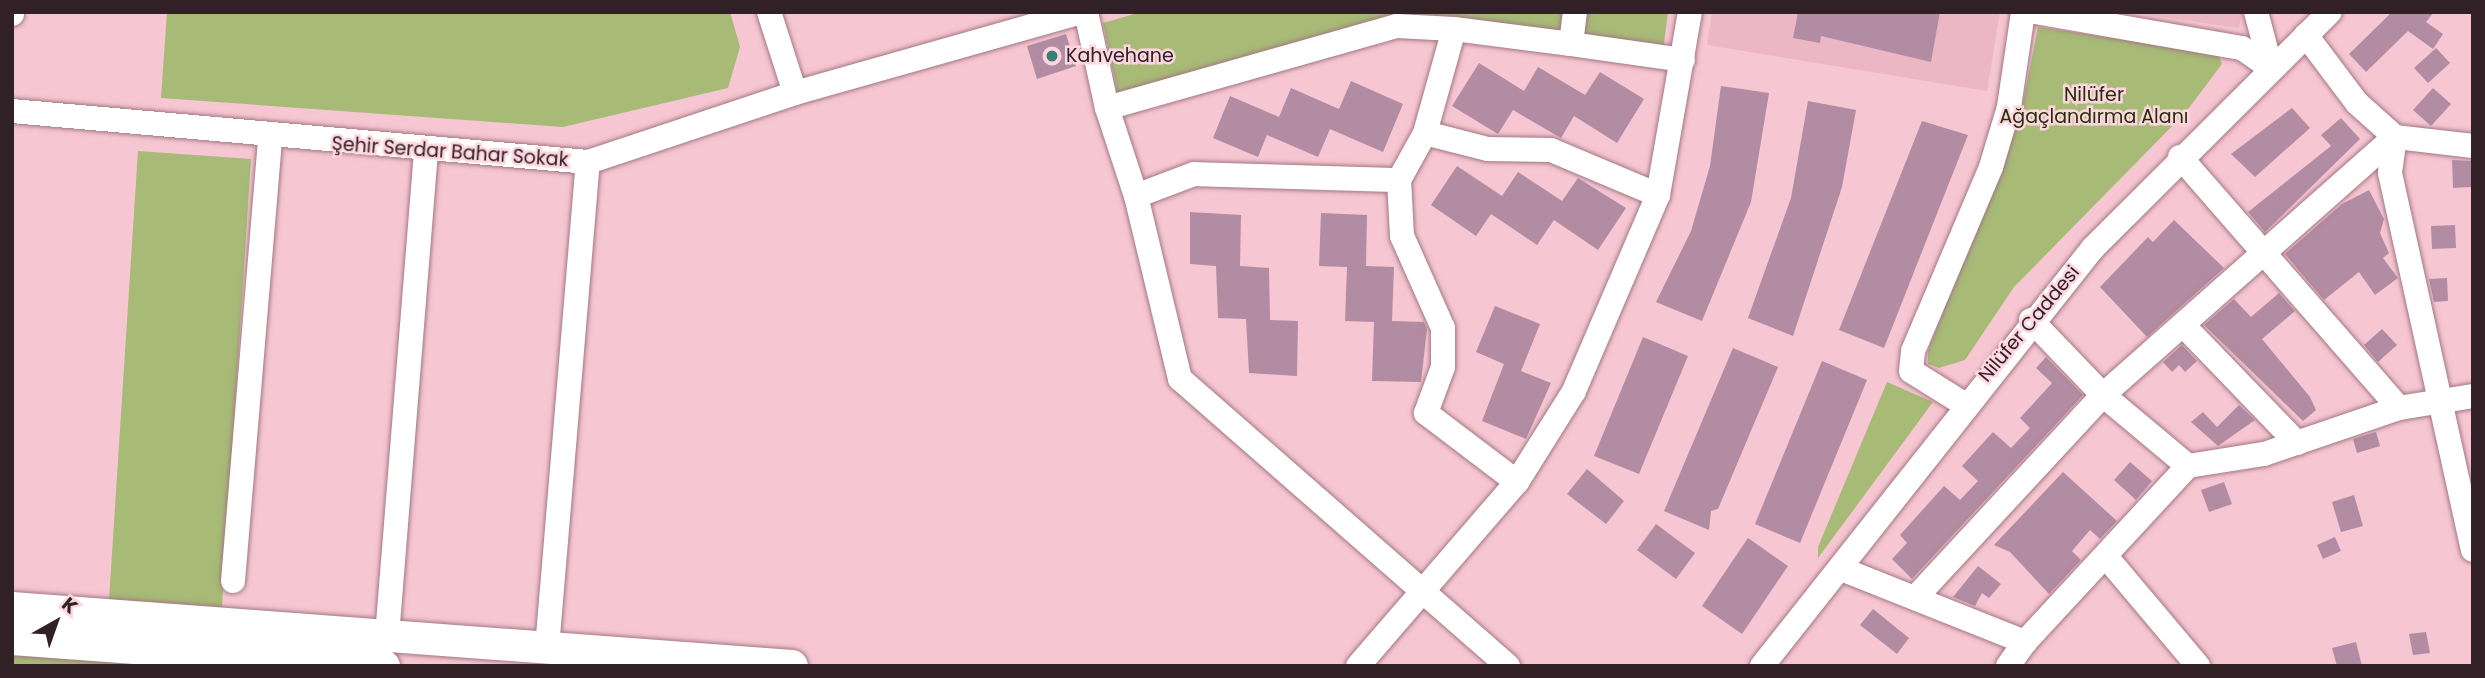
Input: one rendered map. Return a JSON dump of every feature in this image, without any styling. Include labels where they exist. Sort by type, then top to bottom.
[{"type":"main road","points":[[12,608],[386,651]]},
{"type":"main road","points":[[12,639],[386,651],[547,648],[792,666]]},
{"type":"street","points":[[769,12],[795,93]]},
{"type":"street","points":[[1084,12],[1107,108],[1136,196],[1180,379],[1424,586],[1508,666]]},
{"type":"street","name":"Şehir Serdar Bahar Sokak","points":[[12,111],[178,130],[426,152],[588,162],[795,93],[1084,12]]},
{"type":"street","points":[[1571,44],[1575,12]]},
{"type":"street","points":[[1358,666],[1424,586],[1517,482],[1574,391],[1658,195],[1690,12]]},
{"type":"street","points":[[1964,404],[1911,371],[1913,351],[1991,167],[2009,107],[2023,12]]},
{"type":"street","points":[[2035,12],[2242,48],[2271,68]]},
{"type":"street","points":[[2256,12],[2271,68]]},
{"type":"street","name":"Nilüfer Caddesi","points":[[1762,666],[1844,569],[1964,404],[2031,320],[2180,157],[2330,12]]},
{"type":"street","points":[[1107,108],[1397,26],[1454,29],[1683,60]]},
{"type":"street","points":[[1454,29],[1425,133],[1399,180],[1402,236],[1443,328],[1443,367],[1426,413],[1517,482]]},
{"type":"street","points":[[2306,35],[2357,103],[2395,137],[2473,146]]},
{"type":"street","points":[[1425,133],[1488,149],[1551,150],[1658,195]]},
{"type":"street","points":[[1916,597],[2103,395],[2186,328],[2265,250],[2395,137]]},
{"type":"street","points":[[2395,137],[2390,173],[2435,401],[2473,550]]},
{"type":"street","points":[[233,581],[270,138]]},
{"type":"street","points":[[386,651],[426,152]]},
{"type":"street","points":[[2180,157],[2265,250],[2399,408]]},
{"type":"street","points":[[547,648],[588,162]]},
{"type":"street","points":[[1136,196],[1194,174],[1399,180]]},
{"type":"street","points":[[2031,320],[2103,395],[2188,466],[2223,464],[2297,443],[2399,408],[2473,396]]},
{"type":"street","points":[[2186,328],[2297,443]]},
{"type":"street","points":[[2008,666],[2025,642],[2108,559],[2188,466]]},
{"type":"street","points":[[2108,559],[2198,666]]},
{"type":"street","points":[[1844,569],[2025,642]]},
{"type":"shaded area","points":[[1712,12],[2000,12],[1987,91],[1707,45]]},
{"type":"shaded area","points":[[2128,12],[2242,12],[2239,28]]},
{"type":"green space","points":[[167,12],[730,12],[740,47],[728,88],[563,127],[161,98]]},
{"type":"green space","points":[[1141,12],[1566,12],[1563,36],[1390,15],[1118,95],[1103,23]]},
{"type":"green space","points":[[1582,12],[1668,12],[1663,51],[1579,39]]},
{"type":"green space","name":"Nilüfer Ağaçlandırma Alanı","points":[[2038,27],[2218,54],[2222,64],[2185,113],[2014,287],[1965,360],[1939,368],[1928,364],[1928,351],[2022,108]]},
{"type":"green space","points":[[138,151],[251,159],[222,607],[109,600]]},
{"type":"green space","points":[[1887,382],[1933,402],[1818,558],[1818,547]]},
{"type":"green space","points":[[12,640],[368,666],[12,666]]},
{"type":"building","points":[[1798,12],[1940,12],[1931,62],[1821,36],[1820,43],[1793,38]]},
{"type":"building","points":[[2392,12],[2434,12],[2426,22],[2443,34],[2433,49],[2408,31],[2366,72],[2349,54]]},
{"type":"building","name":"Kahvehane","points":[[1066,34],[1076,66],[1037,79],[1027,46]]},
{"type":"building","points":[[2436,48],[2450,63],[2428,83],[2414,68]]},
{"type":"building","points":[[1479,63],[1524,91],[1538,67],[1585,95],[1600,72],[1644,99],[1617,143],[1574,116],[1561,138],[1513,110],[1498,134],[1452,106]]},
{"type":"building","points":[[1351,81],[1403,104],[1383,152],[1330,129],[1318,157],[1267,135],[1258,157],[1213,138],[1230,96],[1279,117],[1291,88],[1339,109]]},
{"type":"building","points":[[1721,86],[1769,93],[1751,202],[1702,321],[1656,302],[1691,231],[1710,166]]},
{"type":"building","points":[[2433,88],[2451,104],[2431,126],[2413,110]]},
{"type":"building","points":[[1808,101],[1856,110],[1842,187],[1793,336],[1748,318],[1791,198]]},
{"type":"building","points":[[2292,108],[2310,128],[2255,177],[2231,154]]},
{"type":"building","points":[[2341,118],[2360,139],[2265,232],[2248,212],[2331,146],[2321,135]]},
{"type":"building","points":[[1922,121],[1968,135],[1884,348],[1839,330]]},
{"type":"building","points":[[2452,160],[2471,161],[2472,187],[2453,188]]},
{"type":"building","points":[[1457,166],[1502,196],[1518,172],[1562,201],[1578,178],[1626,208],[1598,250],[1554,220],[1537,245],[1491,214],[1476,236],[1431,205]]},
{"type":"building","points":[[2369,190],[2384,219],[2380,233],[2389,253],[2383,258],[2398,278],[2375,295],[2359,272],[2324,300],[2285,254],[2342,204]]},
{"type":"building","points":[[1190,212],[1241,215],[1240,266],[1269,268],[1270,320],[1298,321],[1297,376],[1249,373],[1246,319],[1218,318],[1216,266],[1190,264]]},
{"type":"building","points":[[1321,213],[1367,215],[1366,266],[1394,267],[1392,321],[1424,322],[1427,329],[1421,382],[1372,381],[1374,322],[1345,321],[1347,267],[1319,266]]},
{"type":"building","points":[[2174,220],[2224,268],[2147,337],[2100,287],[2148,237],[2153,242]]},
{"type":"building","points":[[2455,225],[2456,248],[2432,249],[2431,226]]},
{"type":"building","points":[[2447,278],[2448,301],[2434,302],[2429,279]]},
{"type":"building","points":[[2279,293],[2295,311],[2262,339],[2310,397],[2316,410],[2303,421],[2204,325],[2234,299],[2251,317]]},
{"type":"building","points":[[1495,306],[1540,324],[1521,371],[1551,383],[1526,439],[1482,421],[1504,364],[1476,352]]},
{"type":"building","points":[[2382,329],[2397,345],[2378,362],[2364,345]]},
{"type":"building","points":[[1643,337],[1688,356],[1639,474],[1594,456]]},
{"type":"building","points":[[2182,345],[2197,361],[2185,372],[2179,365],[2172,372],[2163,362]]},
{"type":"building","points":[[1733,348],[1778,367],[1718,509],[1711,511],[1709,530],[1664,511]]},
{"type":"building","points":[[2046,357],[2083,395],[1912,579],[1892,559],[1907,543],[1900,535],[1944,486],[1960,500],[1978,481],[1962,466],[1993,432],[2011,448],[2030,428],[2020,418],[2052,383],[2036,368]]},
{"type":"building","points":[[1822,361],[1867,380],[1800,543],[1755,524]]},
{"type":"building","points":[[2239,405],[2255,420],[2218,446],[2191,422],[2203,412],[2217,427]]},
{"type":"building","points":[[2376,432],[2380,446],[2357,453],[2353,439]]},
{"type":"building","points":[[2130,462],[2152,481],[2136,500],[2114,480]]},
{"type":"building","points":[[1587,469],[1624,501],[1606,524],[1567,494]]},
{"type":"building","points":[[2063,472],[2117,521],[2100,539],[2090,530],[2072,551],[2081,560],[2049,594],[2010,552],[1994,545]]},
{"type":"building","points":[[2224,482],[2232,504],[2209,512],[2201,490]]},
{"type":"building","points":[[2354,495],[2363,526],[2341,532],[2332,502]]},
{"type":"building","points":[[1656,524],[1695,553],[1676,579],[1637,550]]},
{"type":"building","points":[[2335,537],[2341,551],[2323,559],[2317,545]]},
{"type":"building","points":[[1748,538],[1788,566],[1742,634],[1702,606]]},
{"type":"building","points":[[1978,566],[2001,584],[1989,598],[1982,593],[1975,606],[1953,597]]},
{"type":"building","points":[[1873,609],[1909,638],[1897,654],[1860,625]]},
{"type":"building","points":[[2426,632],[2430,653],[2413,655],[2409,634]]},
{"type":"building","points":[[2356,642],[2362,666],[2337,666],[2332,648]]},
{"type":"place","name":"Kahvehane","points":[[1052,56]]}]
